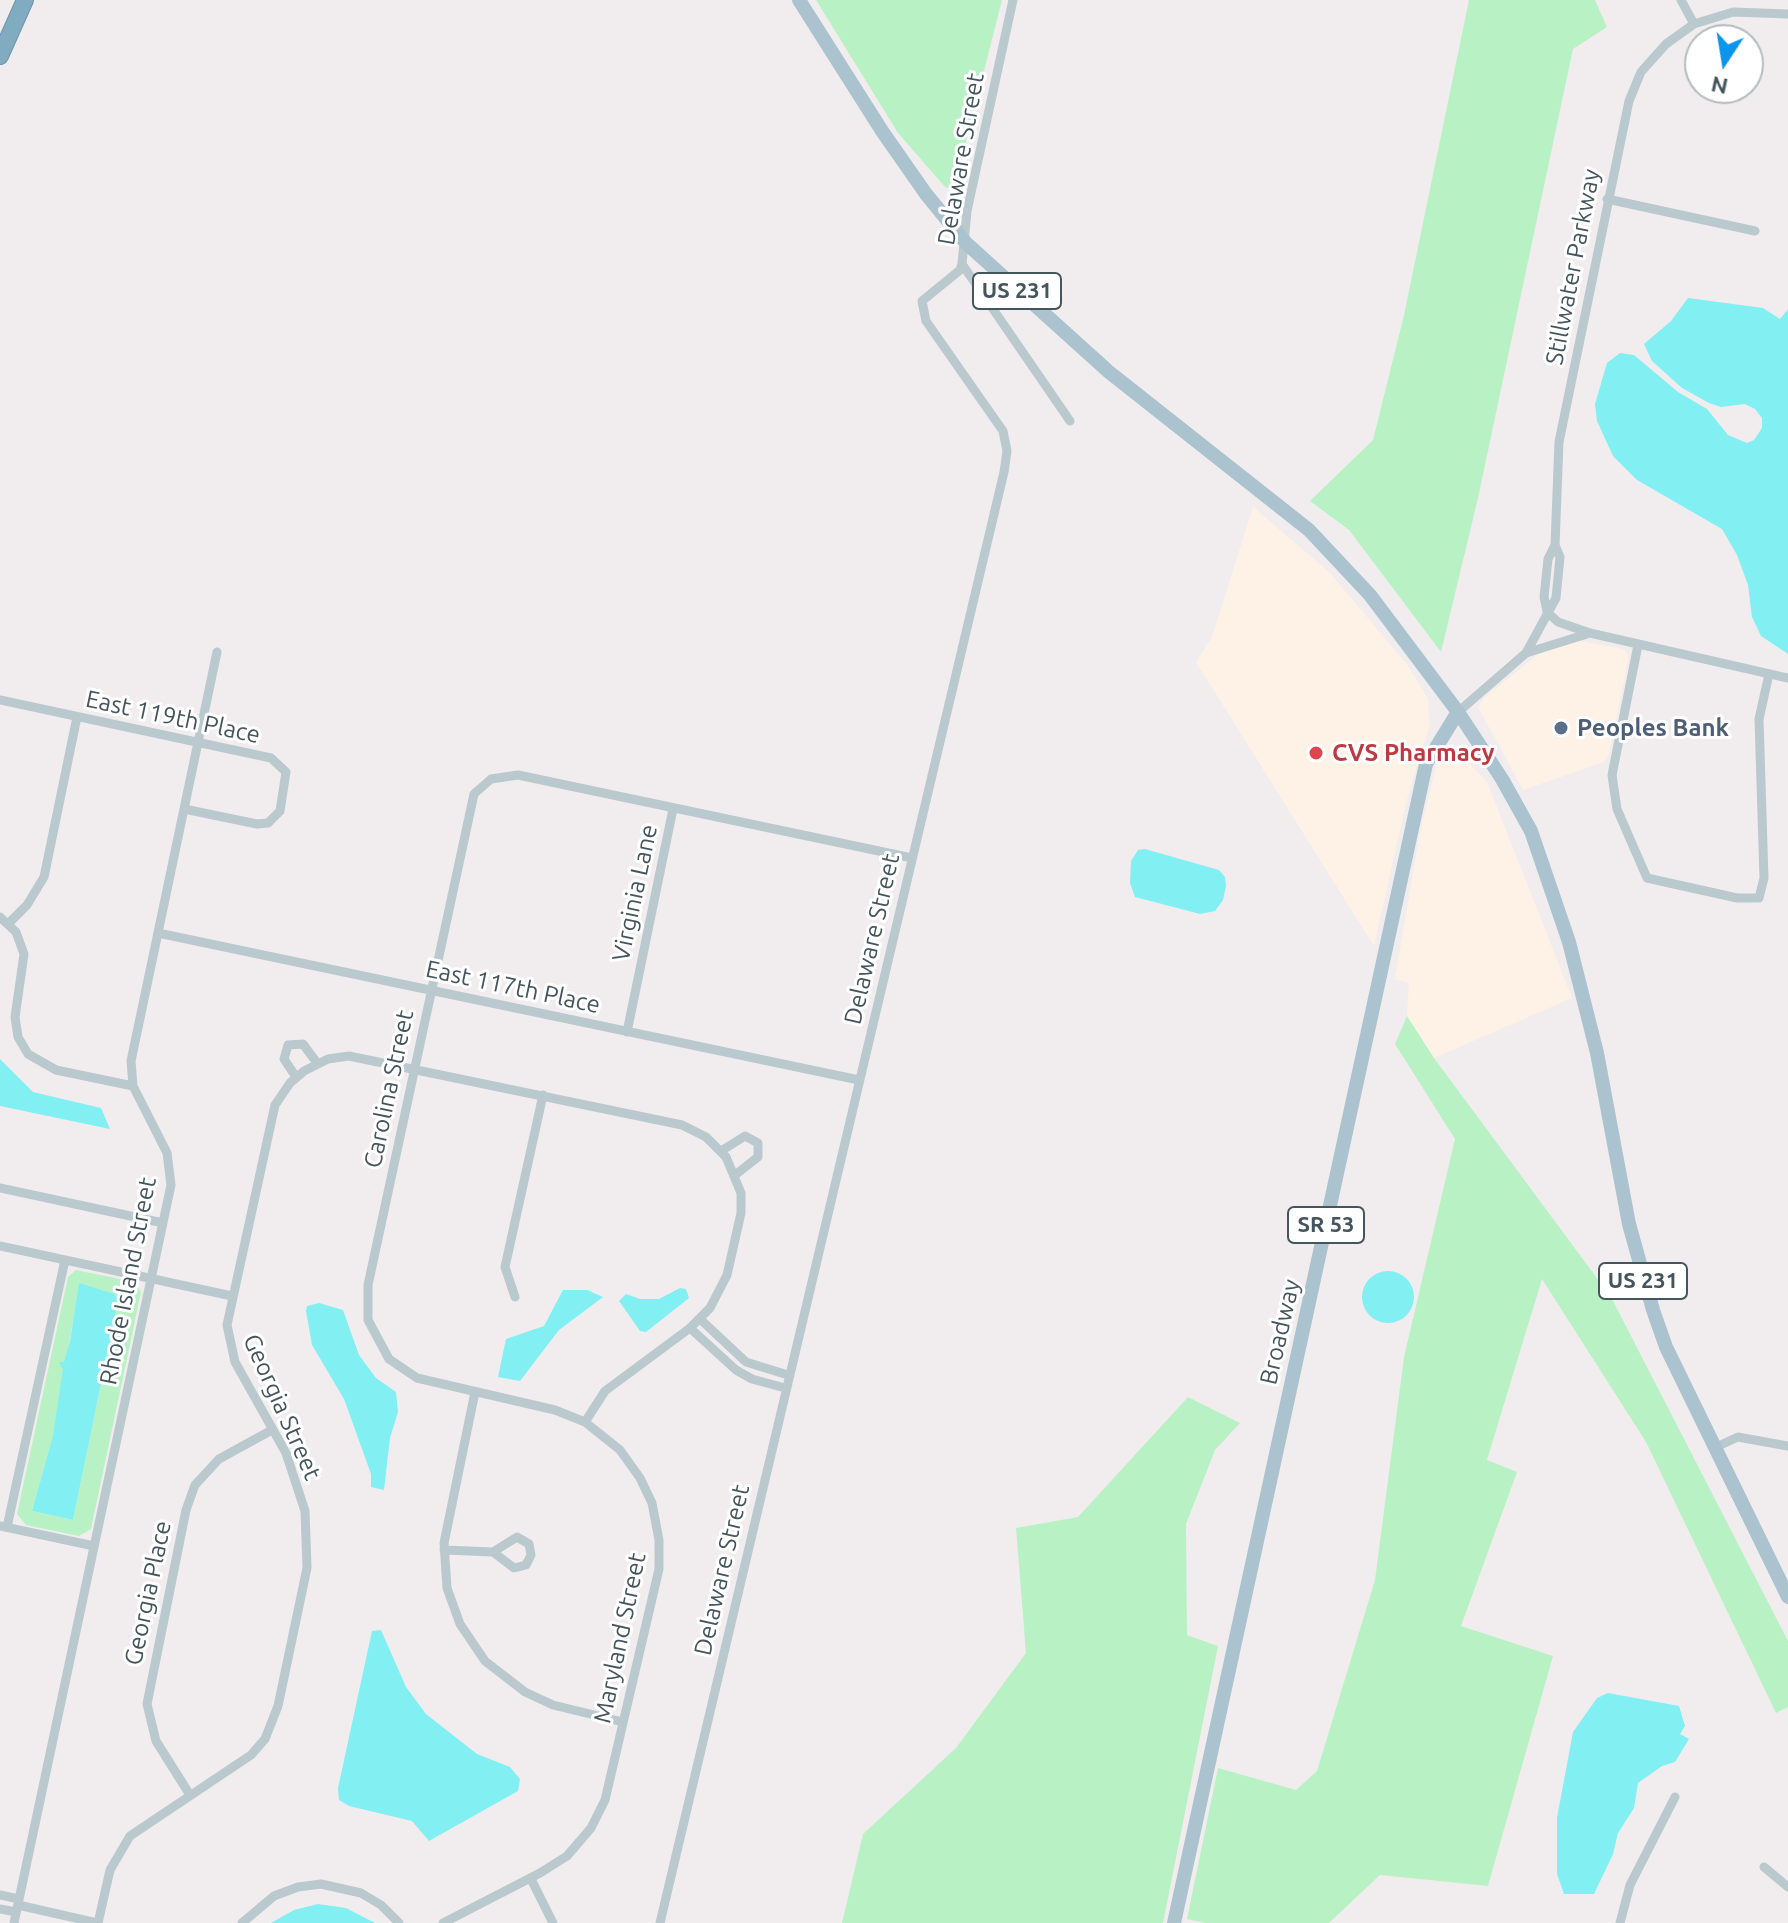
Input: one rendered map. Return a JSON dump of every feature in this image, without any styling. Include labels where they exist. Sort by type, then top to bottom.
[{"type":"highway","points":[[0,56],[25,0]]},
{"type":"main road","name":"US 231","points":[[799,0],[882,131],[926,194],[966,243],[1109,372],[1309,530],[1370,595],[1458,712],[1531,831],[1550,878],[1589,1014],[1642,1276],[1666,1347],[1788,1597]]},
{"type":"main road","name":"Broadway","points":[[1174,1923],[1423,779],[1435,746],[1458,712]]},
{"type":"street","name":"Delaware Street","points":[[660,1923],[1007,451],[1003,431],[926,321],[922,301],[962,264],[967,211],[1013,0]]},
{"type":"street","points":[[1681,0],[1694,24],[1733,12],[1788,14]]},
{"type":"street","name":"Stillwater Parkway","points":[[1458,712],[1526,653],[1547,612],[1544,597],[1548,559],[1555,545],[1559,442],[1629,101],[1641,72],[1666,44],[1684,31]]},
{"type":"street","points":[[1607,199],[1755,231]]},
{"type":"street","points":[[962,264],[1070,421]]},
{"type":"street","points":[[1547,612],[1558,622],[1590,633],[1788,678]]},
{"type":"street","points":[[1526,653],[1590,633]]},
{"type":"street","points":[[1638,645],[1612,775],[1617,809],[1647,878],[1737,898],[1759,898],[1764,878],[1759,719],[1769,674]]},
{"type":"street","name":"Rhode Island Street","points":[[16,1910],[171,1185],[170,1164],[133,1086],[131,1061],[217,652]]},
{"type":"street","name":"East 119th Place","points":[[0,700],[271,758],[283,766],[287,779],[280,811],[268,823],[257,824],[184,809]]},
{"type":"street","points":[[77,717],[44,877],[33,897],[4,920],[24,954],[16,1027],[28,1054],[56,1070],[133,1086]]},
{"type":"street","name":"Carolina Street","points":[[475,1392],[429,1382],[406,1373],[384,1352],[371,1329],[366,1305],[470,803],[486,782],[498,776],[518,775],[673,809]]},
{"type":"street","points":[[673,809],[912,858]]},
{"type":"street","name":"Virginia Lane","points":[[627,1032],[673,809]]},
{"type":"street","name":"East 117th Place","points":[[158,933],[859,1080]]},
{"type":"street","points":[[296,1077],[284,1059],[288,1045],[296,1042],[308,1047],[317,1063]]},
{"type":"street","name":"Georgia Street","points":[[98,1923],[110,1870],[119,1849],[146,1823],[251,1755],[265,1739],[278,1706],[305,1582],[308,1552],[299,1488],[286,1453],[230,1351],[227,1325],[271,1114],[296,1077],[317,1063],[338,1057],[360,1056],[414,1067]]},
{"type":"street","points":[[414,1067],[682,1125],[706,1137],[721,1151],[735,1175],[741,1213],[722,1288],[690,1328],[605,1391],[585,1422]]},
{"type":"street","points":[[515,1297],[505,1267],[543,1095]]},
{"type":"street","points":[[721,1151],[745,1136],[758,1143],[758,1157],[735,1175]]},
{"type":"street","points":[[0,1188],[163,1223]]},
{"type":"street","points":[[0,1246],[232,1296]]},
{"type":"street","points":[[65,1260],[4,1526],[94,1546]]},
{"type":"street","points":[[700,1319],[746,1362],[788,1375]]},
{"type":"street","points":[[690,1328],[736,1370],[752,1379],[785,1388]]},
{"type":"street","points":[[475,1392],[444,1550],[445,1575],[455,1613],[485,1661],[506,1680],[535,1698],[623,1722]]},
{"type":"street","name":"Maryland Street","points":[[443,1923],[531,1879],[567,1856],[591,1828],[605,1800],[659,1569],[658,1527],[652,1503],[632,1465],[607,1437],[585,1422],[555,1410],[475,1392]]},
{"type":"street","name":"Georgia Place","points":[[190,1795],[156,1741],[147,1704],[186,1510],[195,1485],[219,1459],[272,1430]]},
{"type":"street","points":[[1714,1448],[1738,1437],[1788,1446]]},
{"type":"street","points":[[444,1550],[493,1552]]},
{"type":"street","points":[[1620,1923],[1630,1885],[1675,1797]]},
{"type":"street","points":[[1764,1867],[1788,1887]]},
{"type":"street","points":[[531,1879],[553,1923]]},
{"type":"street","points":[[242,1923],[274,1896],[321,1884],[361,1893],[381,1905],[399,1923]]},
{"type":"street","points":[[0,1895],[16,1910]]},
{"type":"street","points":[[0,1909],[98,1923]]},
{"type":"shaded area","points":[[1253,507],[1330,573],[1409,667],[1428,699],[1430,724],[1406,803],[1374,946],[1196,662],[1212,637]]},
{"type":"shaded area","points":[[1581,641],[1623,649],[1629,656],[1609,754],[1604,762],[1523,790],[1478,707],[1484,698],[1542,651],[1565,642]]},
{"type":"shaded area","points":[[1458,751],[1487,782],[1572,998],[1434,1058],[1407,1016],[1409,983],[1395,979],[1420,832],[1436,767],[1444,754]]},
{"type":"green space","points":[[816,0],[1002,0],[955,185],[946,188],[898,133]]},
{"type":"green space","points":[[1469,0],[1595,0],[1607,27],[1573,49],[1478,498],[1441,652],[1349,530],[1310,501],[1373,440],[1404,315]]},
{"type":"green space","points":[[1407,1016],[1434,1058],[1611,1297],[1788,1641],[1788,1707],[1776,1713],[1646,1442],[1542,1279],[1487,1460],[1517,1472],[1461,1626],[1553,1656],[1488,1886],[1380,1875],[1329,1923],[1205,1923],[1187,1919],[1218,1768],[1296,1790],[1317,1771],[1375,1580],[1404,1357],[1455,1139],[1395,1044]]},
{"type":"green space","points":[[76,1270],[134,1282],[141,1292],[91,1529],[79,1536],[26,1525],[17,1514],[68,1277]],"holes":[[[79,1287],[106,1291],[118,1300],[73,1520],[32,1511],[53,1435]]]},
{"type":"green space","points":[[1188,1397],[1240,1423],[1215,1450],[1186,1524],[1187,1635],[1218,1646],[1163,1923],[842,1923],[863,1834],[956,1748],[1026,1653],[1016,1528],[1078,1517]]},
{"type":"water","points":[[1688,298],[1763,308],[1780,319],[1788,309],[1788,654],[1761,636],[1752,617],[1748,585],[1737,555],[1722,529],[1637,480],[1613,456],[1597,421],[1595,404],[1607,363],[1620,353],[1634,355],[1678,392],[1707,409],[1728,435],[1747,443],[1754,440],[1762,428],[1762,418],[1755,409],[1745,404],[1721,407],[1682,388],[1652,361],[1644,344],[1671,321]]},
{"type":"water","points":[[1145,849],[1219,870],[1225,877],[1226,886],[1223,900],[1215,911],[1200,914],[1135,897],[1130,883],[1131,861],[1138,850]]},
{"type":"water","points":[[0,1059],[33,1092],[101,1108],[110,1129],[0,1106]]},
{"type":"water","points":[[1388,1271],[1407,1278],[1414,1297],[1407,1316],[1388,1323],[1369,1316],[1362,1297],[1369,1278]]},
{"type":"water","points":[[79,1283],[115,1294],[118,1301],[73,1520],[32,1511],[53,1435],[63,1369],[59,1362],[64,1362],[70,1341]]},
{"type":"water","points":[[680,1288],[686,1289],[689,1298],[646,1332],[640,1331],[619,1301],[626,1294],[640,1299],[659,1299]]},
{"type":"water","points":[[563,1290],[587,1290],[603,1297],[559,1330],[520,1381],[498,1377],[506,1339],[544,1326]]},
{"type":"water","points":[[319,1303],[343,1310],[359,1355],[376,1378],[396,1392],[398,1412],[390,1438],[384,1490],[371,1487],[371,1474],[344,1399],[312,1345],[306,1311],[307,1306]]},
{"type":"water","points":[[381,1630],[406,1687],[426,1714],[477,1754],[510,1767],[520,1779],[518,1791],[429,1841],[412,1821],[349,1806],[339,1800],[338,1788],[372,1631]]},
{"type":"water","points":[[1608,1693],[1679,1706],[1685,1726],[1680,1734],[1689,1739],[1675,1762],[1662,1766],[1638,1783],[1634,1808],[1618,1833],[1613,1854],[1594,1894],[1564,1894],[1557,1874],[1557,1818],[1573,1732],[1597,1698]]},
{"type":"water","points":[[318,1904],[346,1908],[375,1923],[271,1923],[294,1910]]},
{"type":"place","name":"Peoples Bank","points":[[1561,728]]},
{"type":"place","name":"CVS Pharmacy","points":[[1316,753]]}]
